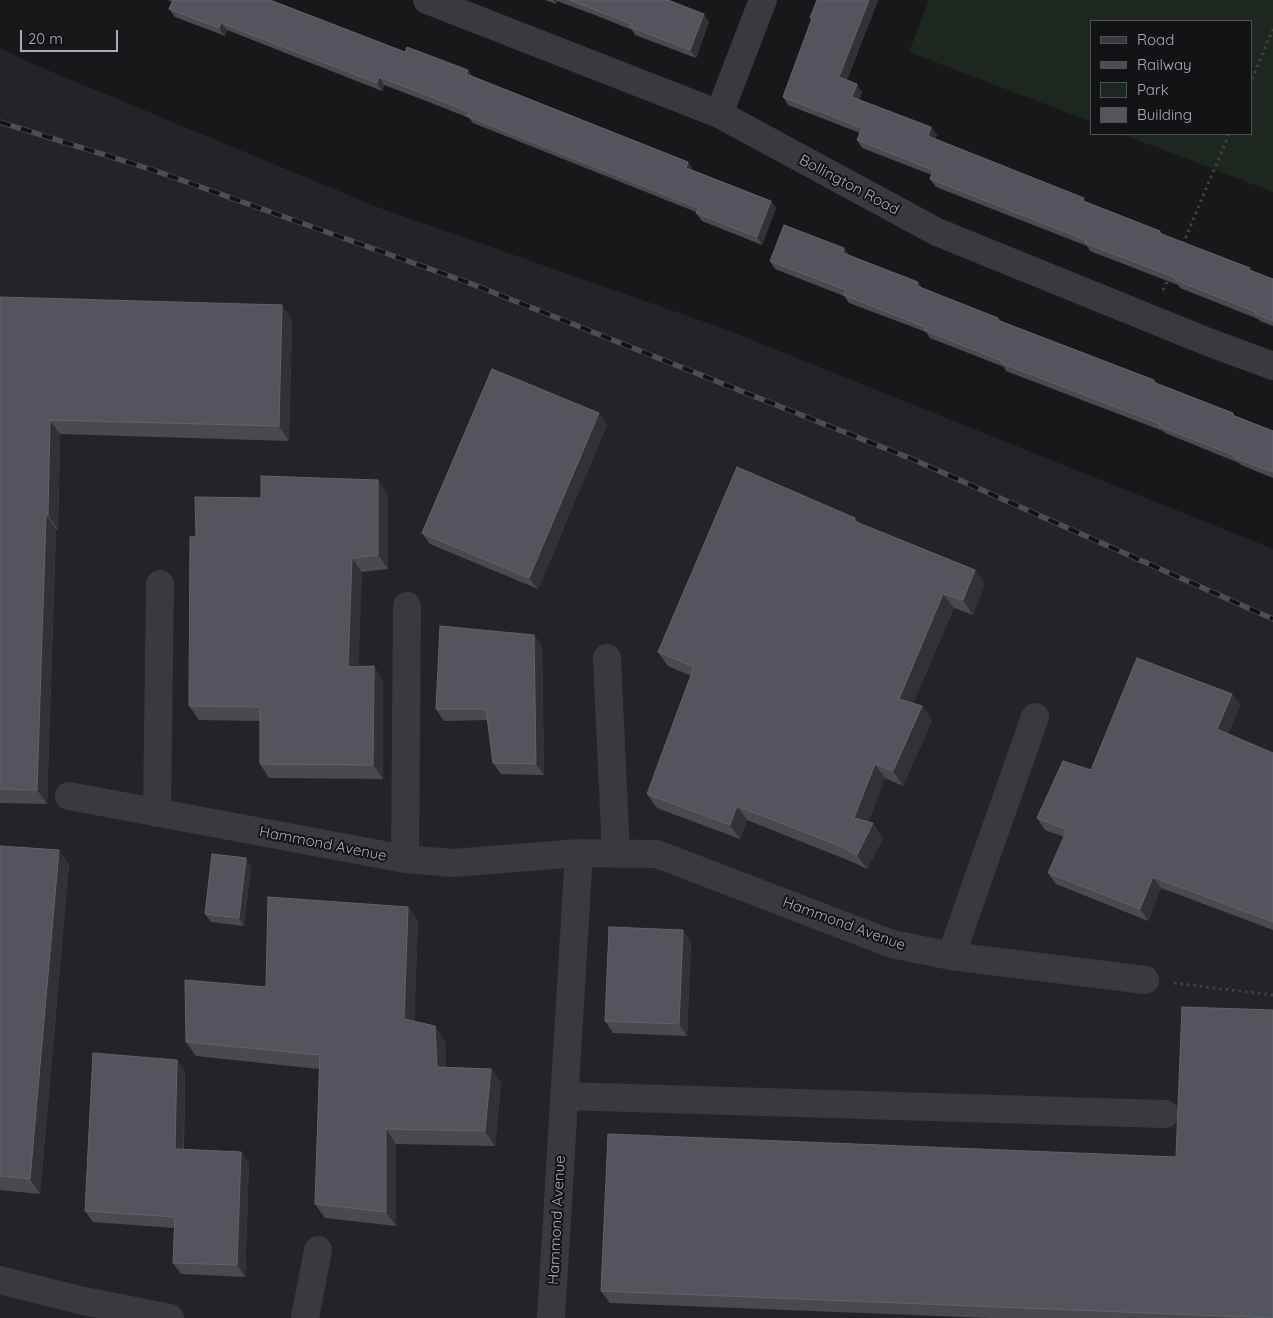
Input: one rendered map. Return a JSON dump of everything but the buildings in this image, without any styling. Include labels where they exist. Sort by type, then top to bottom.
[{"type":"street","name":"Bollington Road","points":[[427,0],[718,114],[937,232],[1208,342],[1273,366]]},
{"type":"street","points":[[718,114],[762,0]]},
{"type":"street","points":[[157,812],[160,584]]},
{"type":"street","points":[[405,859],[407,606]]},
{"type":"street","points":[[607,658],[616,854]]},
{"type":"street","points":[[951,956],[1035,717]]},
{"type":"street","name":"Hammond Avenue","points":[[69,796],[405,859],[453,863],[579,852],[658,854],[892,944],[951,956],[1145,980]]},
{"type":"street","name":"Hammond Avenue","points":[[551,1318],[579,852]]},
{"type":"street","points":[[564,1096],[1165,1114]]},
{"type":"street","points":[[305,1318],[318,1250]]},
{"type":"street","points":[[0,1280],[79,1300],[170,1318]]},
{"type":"path","points":[[1253,77],[1273,29]]},
{"type":"path","points":[[1181,248],[1229,135]]},
{"type":"path","points":[[1152,318],[1170,274]]},
{"type":"path","points":[[1145,980],[1273,995]]},
{"type":"shaded area","points":[[0,48],[33,64],[377,207],[719,327],[1273,549],[1273,1318],[0,1318]]},
{"type":"green space","points":[[929,0],[1273,0],[1273,192],[1125,135],[1253,135],[1253,20],[1090,20],[1090,121],[909,52]]},
{"type":"railway","points":[[0,122],[153,170],[472,284],[912,459],[1273,619]]}]
